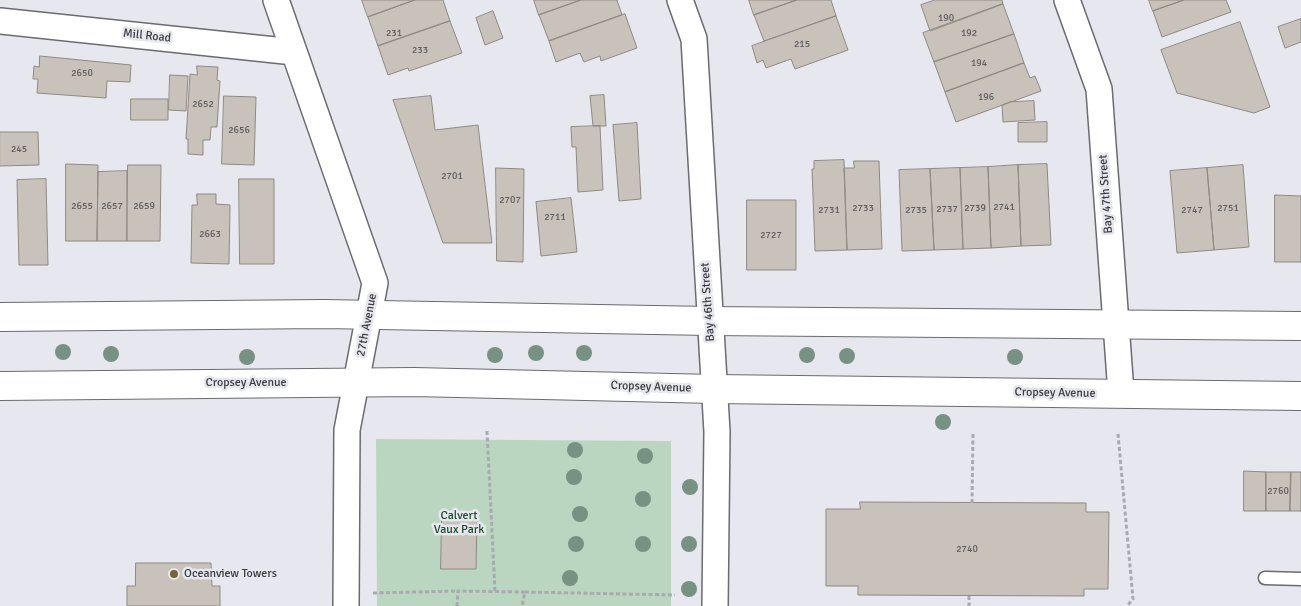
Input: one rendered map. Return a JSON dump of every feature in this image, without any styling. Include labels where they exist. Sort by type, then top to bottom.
[{"type":"main road","points":[[0,317],[369,314],[709,321],[1301,326]]},
{"type":"main road","name":"Cropsey Avenue","points":[[0,386],[356,382],[714,389],[1301,396]]},
{"type":"street","name":"27th Avenue","points":[[276,0],[375,283],[347,430],[346,606]]},
{"type":"street","name":"Bay 46th Street","points":[[680,0],[694,39],[709,321],[717,432],[716,606]]},
{"type":"street","name":"Bay 47th Street","points":[[1067,0],[1098,89],[1121,394]]},
{"type":"street","name":"Mill Road","points":[[0,21],[294,52]]},
{"type":"lane","points":[[1265,578],[1301,579]]},
{"type":"path","points":[[487,431],[495,592]]},
{"type":"path","points":[[972,503],[973,434]]},
{"type":"path","points":[[1118,434],[1133,599],[1127,606]]},
{"type":"path","points":[[457,606],[458,591]]},
{"type":"path","points":[[371,593],[458,591],[675,595]]},
{"type":"path","points":[[522,606],[525,592]]},
{"type":"path","points":[[968,596],[969,606]]},
{"type":"green space","name":"Calvert Vaux Park","points":[[376,439],[671,441],[671,606],[377,606]]},
{"type":"building","points":[[362,0],[415,0],[368,17]]},
{"type":"building","points":[[415,0],[443,0],[450,21],[378,46],[368,17]]},
{"type":"building","points":[[534,0],[581,0],[539,15]]},
{"type":"building","points":[[581,0],[617,0],[622,15],[549,41],[539,15]]},
{"type":"building","points":[[749,0],[797,0],[754,15]]},
{"type":"building","points":[[797,0],[831,0],[836,16],[764,41],[754,15]]},
{"type":"building","points":[[935,0],[1002,0],[1003,4],[930,31],[921,5]]},
{"type":"building","points":[[1149,0],[1184,0],[1153,11]]},
{"type":"building","points":[[1184,0],[1226,0],[1231,12],[1162,37],[1153,11]]},
{"type":"building","points":[[1003,4],[1014,34],[934,62],[923,33]]},
{"type":"building","points":[[493,11],[503,38],[485,45],[476,18]]},
{"type":"building","points":[[625,14],[637,48],[601,61],[600,56],[584,62],[580,53],[556,62],[549,41]]},
{"type":"building","points":[[836,16],[848,50],[795,69],[791,59],[766,68],[763,60],[757,63],[752,46]]},
{"type":"building","points":[[1301,19],[1301,42],[1285,48],[1278,27]]},
{"type":"building","points":[[450,21],[462,53],[409,71],[408,68],[388,75],[378,46]]},
{"type":"building","points":[[1240,22],[1270,107],[1254,113],[1177,93],[1161,50]]},
{"type":"building","points":[[1014,34],[1024,63],[945,92],[934,62]]},
{"type":"building","points":[[40,56],[131,65],[130,82],[107,81],[106,98],[37,93],[38,79],[33,79],[34,66],[39,67]]},
{"type":"building","points":[[1024,63],[1030,78],[1035,76],[1041,91],[956,122],[945,92]]},
{"type":"building","points":[[197,66],[218,67],[217,80],[220,81],[217,127],[211,127],[210,140],[203,140],[203,155],[188,154],[188,139],[186,139],[190,74],[197,75]]},
{"type":"building","points":[[170,75],[188,76],[186,111],[169,110]]},
{"type":"building","points":[[604,95],[606,126],[593,126],[590,96]]},
{"type":"building","points":[[224,96],[256,97],[254,165],[222,164]]},
{"type":"building","points":[[431,96],[435,130],[478,125],[492,243],[443,243],[393,100]]},
{"type":"building","points":[[131,99],[168,99],[168,120],[131,120]]},
{"type":"building","points":[[1034,101],[1035,120],[1003,122],[1002,105],[1010,102]]},
{"type":"building","points":[[1047,122],[1047,142],[1018,142],[1018,123]]},
{"type":"building","points":[[637,123],[641,199],[619,201],[613,125]]},
{"type":"building","points":[[600,126],[603,190],[578,192],[576,147],[572,147],[571,127]]},
{"type":"building","points":[[0,132],[38,132],[39,165],[0,166]]},
{"type":"building","points":[[844,160],[847,250],[815,251],[812,169],[814,169],[814,161]]},
{"type":"building","points":[[854,161],[879,161],[882,249],[847,250],[844,168],[854,168]]},
{"type":"building","points":[[66,164],[98,165],[97,241],[66,241]]},
{"type":"building","points":[[1047,164],[1051,245],[1021,246],[1018,165]]},
{"type":"building","points":[[128,165],[161,165],[160,241],[127,241]]},
{"type":"building","points":[[1018,165],[1021,246],[991,248],[988,167]]},
{"type":"building","points":[[1243,165],[1249,247],[1214,250],[1207,168]]},
{"type":"building","points":[[988,167],[991,248],[963,249],[960,168]]},
{"type":"building","points":[[496,168],[524,169],[523,262],[497,261]]},
{"type":"building","points":[[960,168],[963,249],[934,250],[930,169]]},
{"type":"building","points":[[1207,168],[1214,250],[1177,253],[1170,171]]},
{"type":"building","points":[[930,169],[934,250],[902,251],[899,170]]},
{"type":"building","points":[[127,171],[127,241],[97,241],[98,172]]},
{"type":"building","points":[[46,179],[48,265],[19,265],[17,180]]},
{"type":"building","points":[[239,179],[274,179],[274,264],[240,264]]},
{"type":"building","points":[[197,194],[216,194],[216,204],[230,205],[229,264],[191,263],[192,205],[197,205]]},
{"type":"building","points":[[1275,195],[1301,196],[1301,262],[1275,262]]},
{"type":"building","points":[[571,198],[577,252],[541,256],[536,202]]},
{"type":"building","points":[[747,200],[796,200],[796,270],[747,270]]},
{"type":"building","points":[[1244,471],[1266,472],[1266,511],[1244,511]]},
{"type":"building","points":[[1266,472],[1291,472],[1290,511],[1266,511]]},
{"type":"building","points":[[1291,472],[1301,472],[1301,511],[1290,511]]},
{"type":"building","points":[[860,502],[1086,503],[1086,512],[1109,512],[1108,589],[1084,589],[1084,596],[858,595],[858,586],[826,586],[826,509],[860,509]]},
{"type":"building","points":[[442,518],[477,518],[476,569],[441,569]]},
{"type":"building","name":"Oceanview Towers","points":[[136,563],[211,563],[212,586],[220,586],[220,606],[127,606],[127,586],[135,586]]},
{"type":"place","name":"Oceanview Towers","points":[[174,574]]}]
